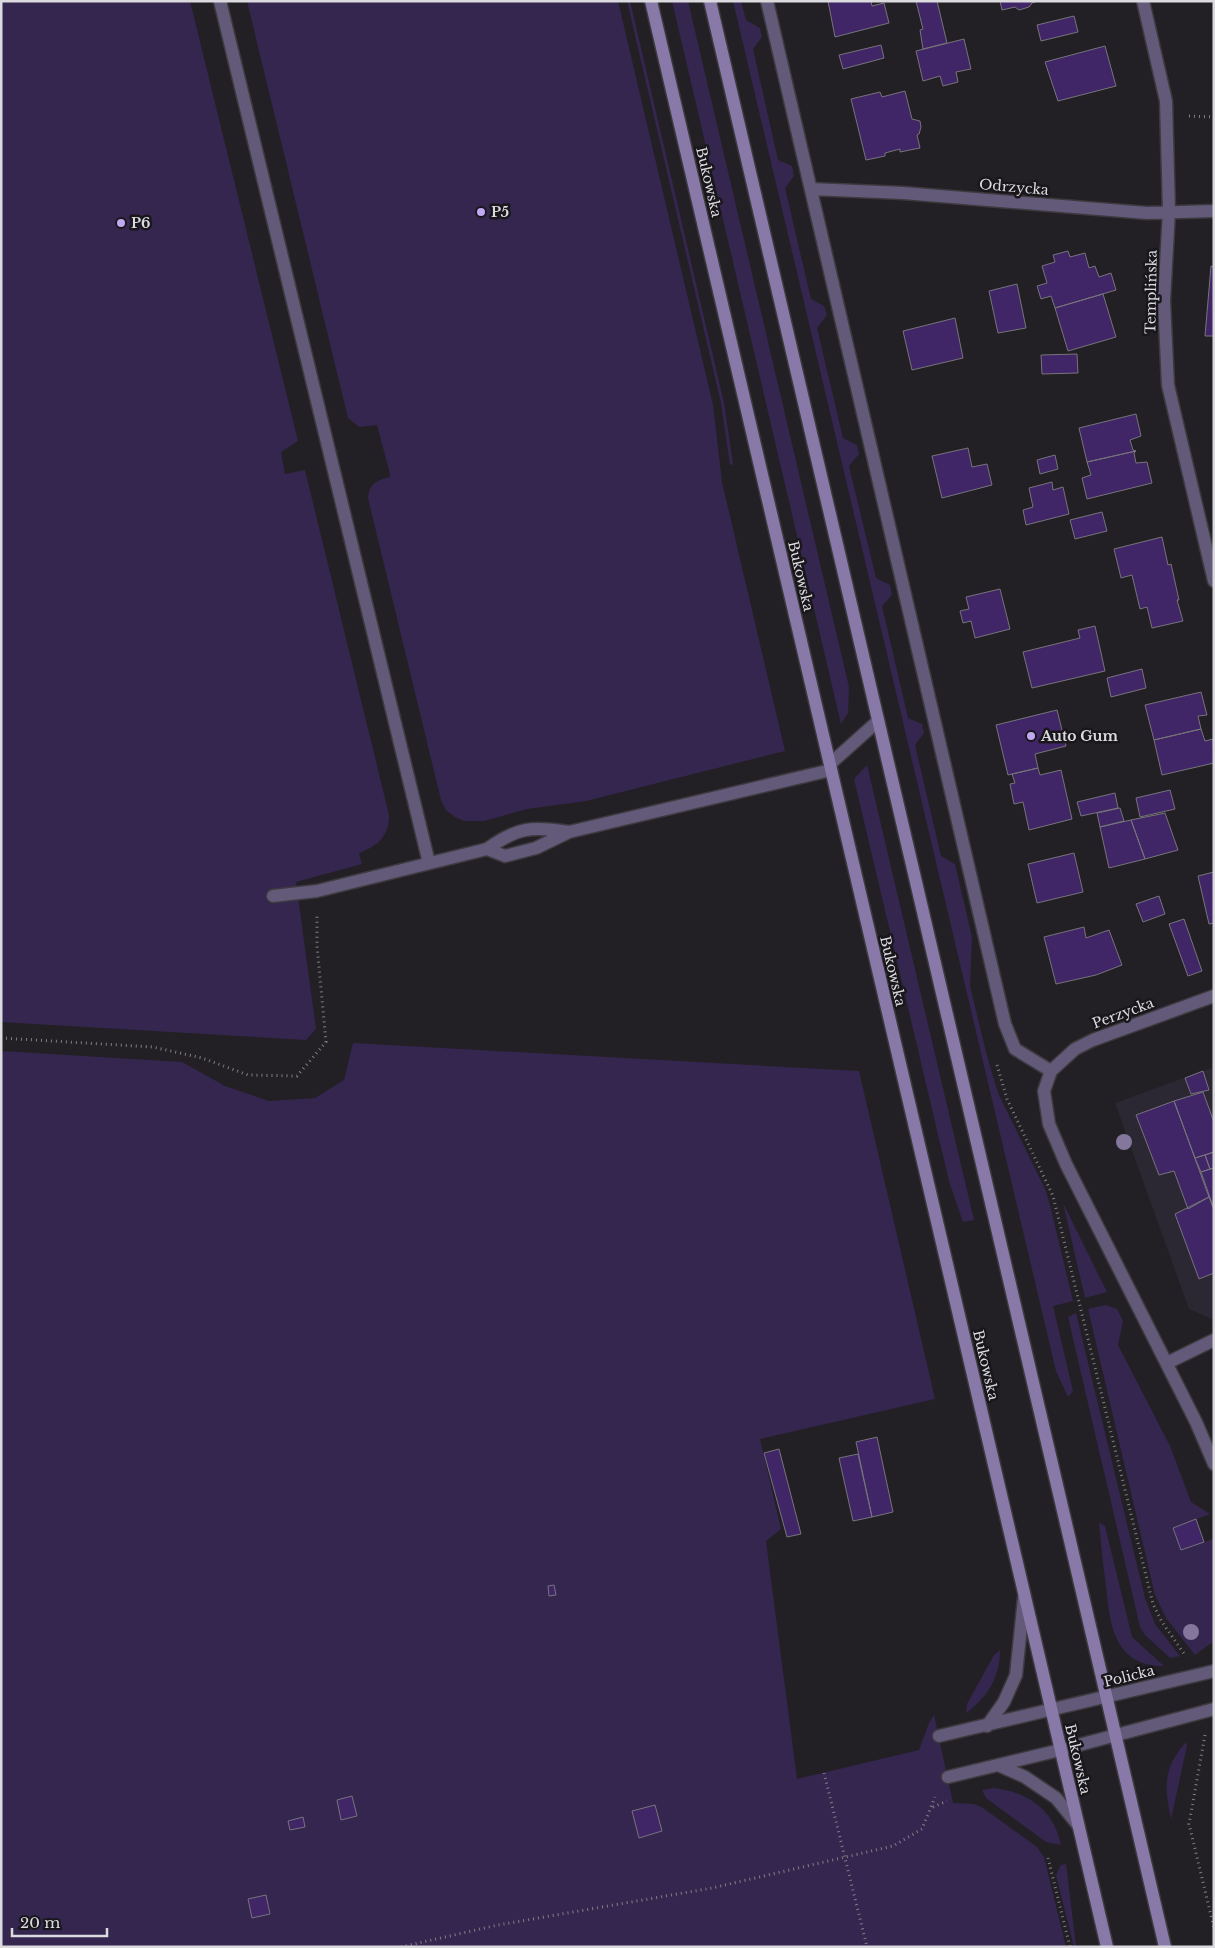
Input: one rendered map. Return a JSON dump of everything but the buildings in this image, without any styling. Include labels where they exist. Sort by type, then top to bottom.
[{"type":"main road","name":"Bukowska","points":[[651,1],[1107,1947]]},
{"type":"main road","points":[[710,1],[1165,1947]]},
{"type":"street","points":[[220,1],[430,863]]},
{"type":"street","points":[[767,1],[1005,1024],[1014,1049],[1051,1071],[1044,1091],[1049,1124],[1070,1172],[1167,1363],[1214,1464]]},
{"type":"street","name":"Templińska","points":[[1143,1],[1166,101],[1169,211],[1164,301],[1168,385],[1214,581]]},
{"type":"street","name":"Odrzycka","points":[[811,189],[1147,213],[1214,211]]},
{"type":"street","points":[[487,849],[505,856],[536,848],[569,832],[830,767],[878,721]]},
{"type":"street","points":[[273,896],[317,891],[487,849],[508,835],[539,827],[569,832]]},
{"type":"street","name":"Perzycka","points":[[1051,1071],[1075,1049],[1093,1040],[1214,996]]},
{"type":"street","points":[[1167,1363],[1214,1340]]},
{"type":"street","points":[[987,1726],[1004,1702],[1016,1674],[1025,1595]]},
{"type":"street","name":"Policka","points":[[939,1736],[1214,1672]]},
{"type":"street","points":[[948,1777],[1116,1736],[1214,1709]]},
{"type":"street","points":[[998,1765],[1025,1777],[1056,1798],[1078,1825]]},
{"type":"path","points":[[1187,115],[1214,117]]},
{"type":"path","points":[[1,1038],[153,1046],[202,1058],[248,1076],[297,1076],[326,1042],[317,946],[317,891]]},
{"type":"path","points":[[996,1062],[1007,1099],[1053,1196],[1153,1604],[1162,1622],[1190,1661]]},
{"type":"path","points":[[1206,1727],[1189,1824],[1214,1928]]},
{"type":"path","points":[[824,1773],[867,1947]]},
{"type":"path","points":[[401,1947],[498,1925],[712,1888],[893,1846],[922,1829],[937,1792],[948,1777]]},
{"type":"path","points":[[932,1808],[953,1798]]},
{"type":"path","points":[[1048,1858],[1070,1947]]},
{"type":"shaded area","points":[[1,1],[190,1],[298,441],[281,452],[285,474],[305,470],[389,815],[385,834],[372,847],[359,853],[362,864],[296,882],[316,1029],[306,1040],[1,1022]]},
{"type":"shaded area","name":"P5","points":[[247,1],[618,1],[713,405],[722,482],[785,751],[586,801],[527,809],[484,821],[464,821],[446,810],[441,800],[368,498],[374,483],[390,477],[389,470],[377,425],[359,427],[348,418]]},
{"type":"shaded area","points":[[627,1],[630,1],[724,403],[733,464],[730,465],[721,403]]},
{"type":"shaded area","points":[[672,1],[688,1],[849,687],[848,713],[841,724]]},
{"type":"shaded area","points":[[733,1],[741,1],[746,20],[760,28],[762,37],[753,49],[778,160],[792,166],[794,176],[785,188],[811,299],[824,306],[827,315],[817,328],[843,438],[857,445],[859,454],[849,466],[876,578],[890,585],[892,595],[882,606],[908,718],[922,724],[924,733],[915,745],[941,856],[955,864],[972,937],[970,986],[987,1056],[998,1093],[1046,1191],[1050,1205],[1073,1301],[1053,1306],[1073,1391],[1068,1397],[1056,1371]]},
{"type":"shaded area","points":[[867,765],[974,1220],[963,1222],[949,1181],[854,779]]},
{"type":"shaded area","points":[[353,1043],[859,1071],[935,1399],[760,1439],[781,1529],[766,1541],[797,1779],[919,1750],[934,1715],[953,1803],[974,1804],[983,1808],[1037,1847],[1044,1857],[1066,1947],[1,1947],[1,1051],[182,1062],[225,1086],[269,1101],[315,1098],[344,1080]]},
{"type":"shaded area","points":[[1214,1067],[1214,1320],[1189,1309],[1115,1103]]},
{"type":"shaded area","points":[[1063,1203],[1107,1292],[1085,1298]]},
{"type":"shaded area","points":[[1106,1305],[1117,1309],[1123,1321],[1118,1345],[1170,1446],[1191,1502],[1210,1514],[1174,1528],[1182,1550],[1213,1539],[1214,1541],[1214,1641],[1195,1655],[1166,1618],[1155,1595],[1088,1309]]},
{"type":"shaded area","points":[[1076,1313],[1145,1598],[1155,1624],[1180,1656],[1170,1658],[1145,1635],[1140,1627],[1068,1317]]},
{"type":"shaded area","points":[[1099,1523],[1105,1526],[1132,1637],[1164,1666],[1147,1664],[1134,1659],[1118,1641],[1110,1615]]},
{"type":"shaded area","points":[[1000,1650],[998,1669],[991,1686],[981,1700],[966,1713],[967,1704],[994,1655]]},
{"type":"shaded area","points":[[1186,1742],[1187,1746],[1171,1819],[1167,1797],[1167,1778],[1173,1760]]},
{"type":"shaded area","points":[[994,1788],[1018,1794],[1038,1805],[1052,1822],[1058,1833],[1061,1845],[1046,1842],[986,1798],[982,1790]]},
{"type":"shaded area","points":[[1066,1864],[1076,1947],[1074,1947],[1056,1875],[1061,1865]]},
{"type":"place","name":"P5","points":[[481,212]]},
{"type":"place","name":"P6","points":[[121,223]]},
{"type":"place","name":"Auto Gum","points":[[1031,736]]}]
